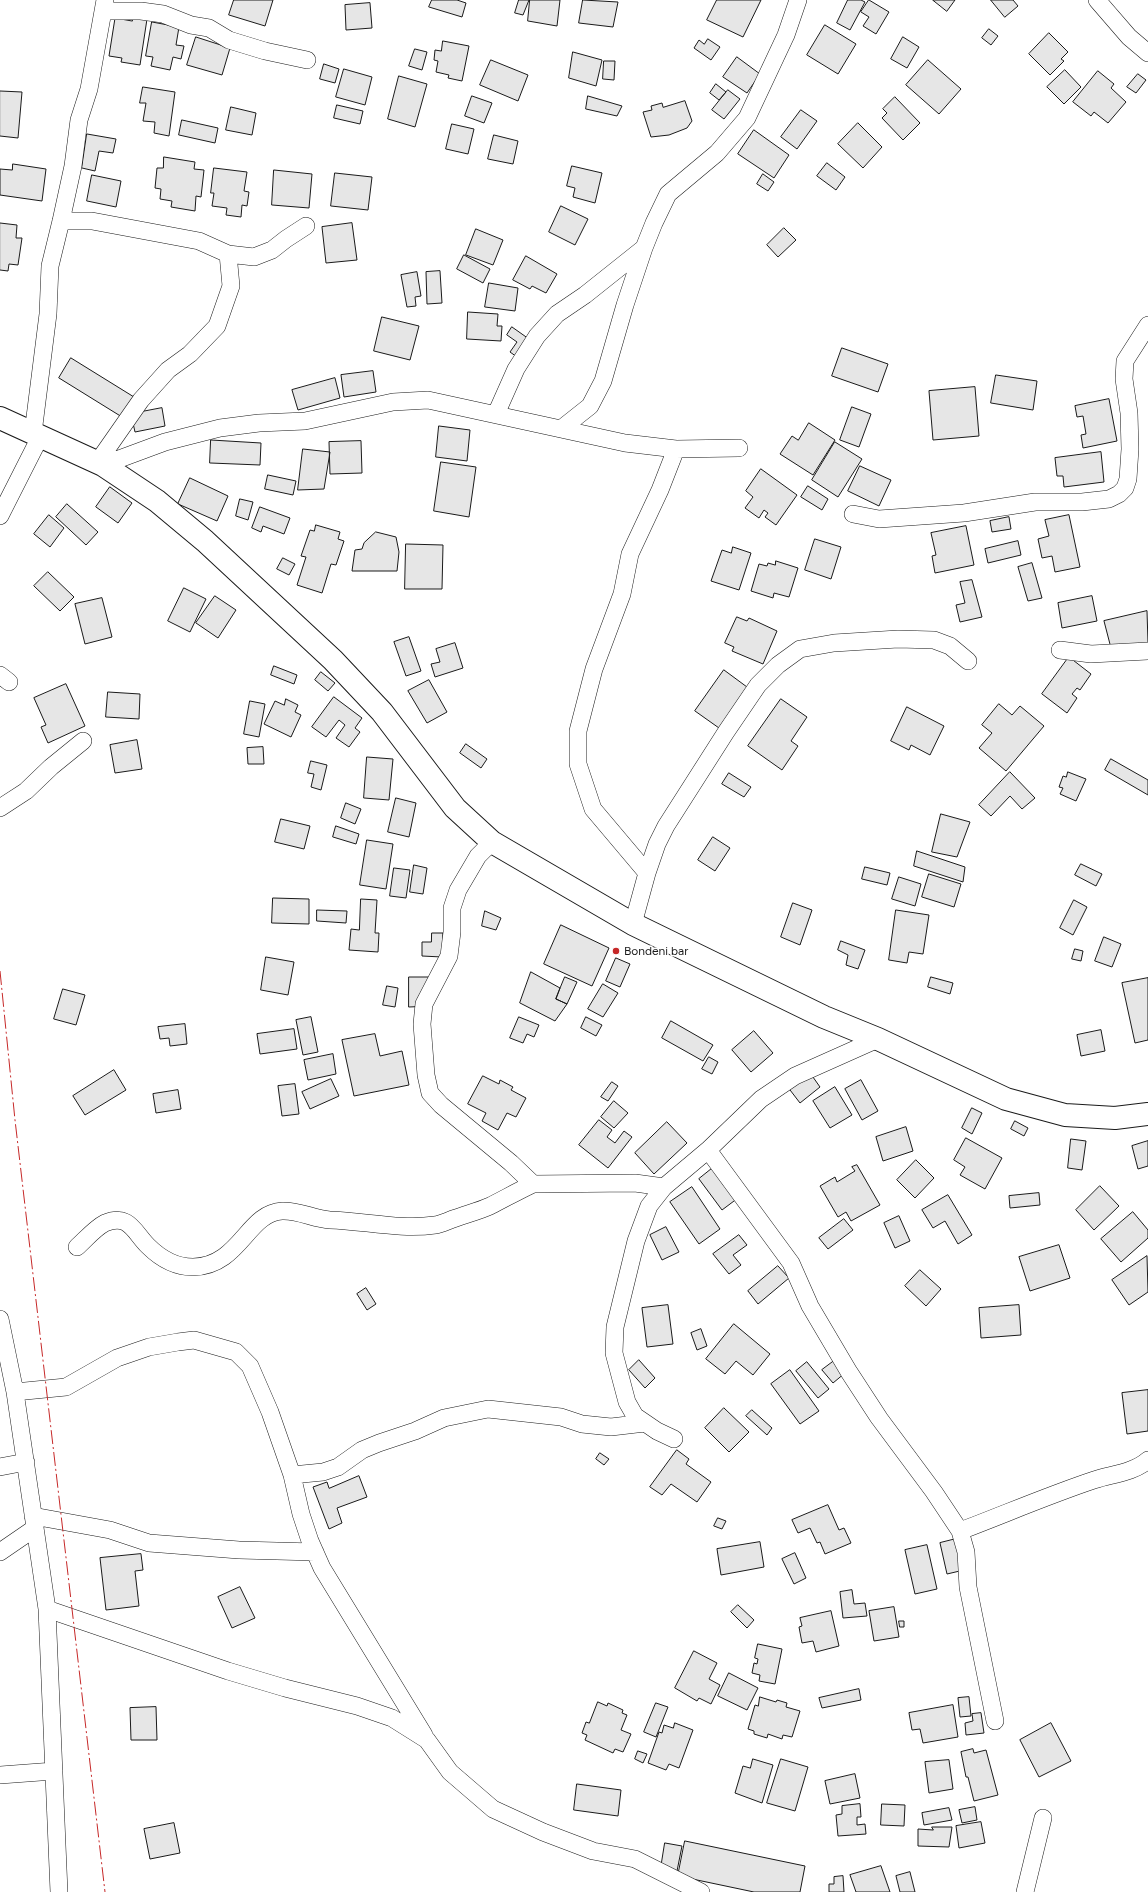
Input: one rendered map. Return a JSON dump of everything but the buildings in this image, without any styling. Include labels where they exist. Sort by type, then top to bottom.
[{"type":"street","points":[[561,429],[590,406],[603,381],[625,305],[644,248],[668,194],[717,153],[747,118],[786,35],[798,0]]},
{"type":"street","points":[[1097,0],[1129,37],[1148,53]]},
{"type":"street","points":[[0,516],[36,435],[48,314],[50,266],[73,166],[79,120],[89,89],[104,5],[163,14],[191,25],[209,28],[229,40],[265,51],[308,60]]},
{"type":"street","points":[[61,221],[92,221],[199,241],[228,254],[254,257],[272,250],[306,226]]},
{"type":"street","points":[[496,414],[516,369],[537,336],[557,314],[585,296],[644,248]]},
{"type":"street","points":[[100,464],[141,400],[168,370],[190,354],[217,326],[231,286],[228,254]]},
{"type":"street","points":[[854,514],[879,519],[964,513],[1034,502],[1082,502],[1109,499],[1118,494],[1125,488],[1128,479],[1130,449],[1129,413],[1124,379],[1125,361],[1148,325]]},
{"type":"street","points":[[100,464],[165,442],[220,428],[259,423],[305,421],[393,402],[428,400],[625,443],[676,449],[739,448]]},
{"type":"street","points":[[0,418],[100,464],[157,502],[205,541],[333,660],[382,712],[455,808],[492,842],[634,924],[824,1017],[878,1039],[1006,1099],[1065,1115],[1115,1118],[1148,1114]]},
{"type":"street","points":[[647,873],[593,809],[578,764],[578,731],[594,669],[622,594],[630,554],[660,490],[676,449]]},
{"type":"street","points":[[634,924],[647,873],[657,844],[666,826],[758,685],[778,665],[800,649],[834,643],[898,639],[934,640],[950,646],[968,661]]},
{"type":"street","points":[[1060,650],[1092,654],[1148,651]]},
{"type":"street","points":[[0,808],[26,791],[51,766],[83,741]]},
{"type":"street","points":[[492,842],[478,856],[458,890],[452,908],[452,932],[449,956],[424,1004],[422,1024],[426,1075],[430,1093],[441,1105],[511,1163],[533,1184]]},
{"type":"street","points":[[674,1439],[635,1416],[627,1402],[614,1353],[615,1327],[636,1241],[649,1206],[664,1187],[708,1150],[761,1099],[795,1076],[878,1039]]},
{"type":"street","points":[[708,1150],[791,1263],[810,1306],[853,1379],[878,1418],[934,1492],[960,1531],[966,1552],[968,1587],[995,1721]]},
{"type":"street","points":[[77,1247],[104,1224],[117,1220],[126,1222],[133,1227],[148,1246],[166,1259],[183,1266],[195,1267],[214,1263],[224,1258],[235,1249],[257,1223],[271,1214],[283,1211],[324,1219],[403,1226],[436,1225],[490,1206],[533,1184],[635,1183],[664,1187]]},
{"type":"street","points":[[0,1319],[15,1392],[47,1609],[60,1892]]},
{"type":"street","points":[[15,1392],[66,1387],[117,1358],[149,1347],[194,1340],[210,1343],[236,1352],[250,1366],[270,1412],[292,1475],[301,1514],[314,1552],[340,1598],[427,1740],[450,1772],[494,1809],[543,1832],[593,1851],[635,1859],[701,1892]]},
{"type":"street","points":[[292,1475],[323,1472],[338,1467],[362,1450],[378,1443],[415,1431],[444,1418],[488,1409],[561,1417],[582,1424],[611,1426],[645,1423]]},
{"type":"street","points":[[960,1531],[1094,1480],[1130,1470],[1142,1465],[1148,1460]]},
{"type":"street","points":[[0,1467],[26,1462]]},
{"type":"street","points":[[0,1552],[34,1522],[110,1530],[149,1543],[231,1549],[314,1552]]},
{"type":"street","points":[[47,1609],[235,1673],[285,1688],[357,1706],[392,1718],[427,1740]]},
{"type":"street","points":[[0,1775],[54,1771]]},
{"type":"street","points":[[1024,1892],[1043,1818]]},
{"type":"power","points":[[0,971],[15,1120],[105,1892]]},
{"type":"place","name":"Bondeni bar","points":[[616,951]]}]
